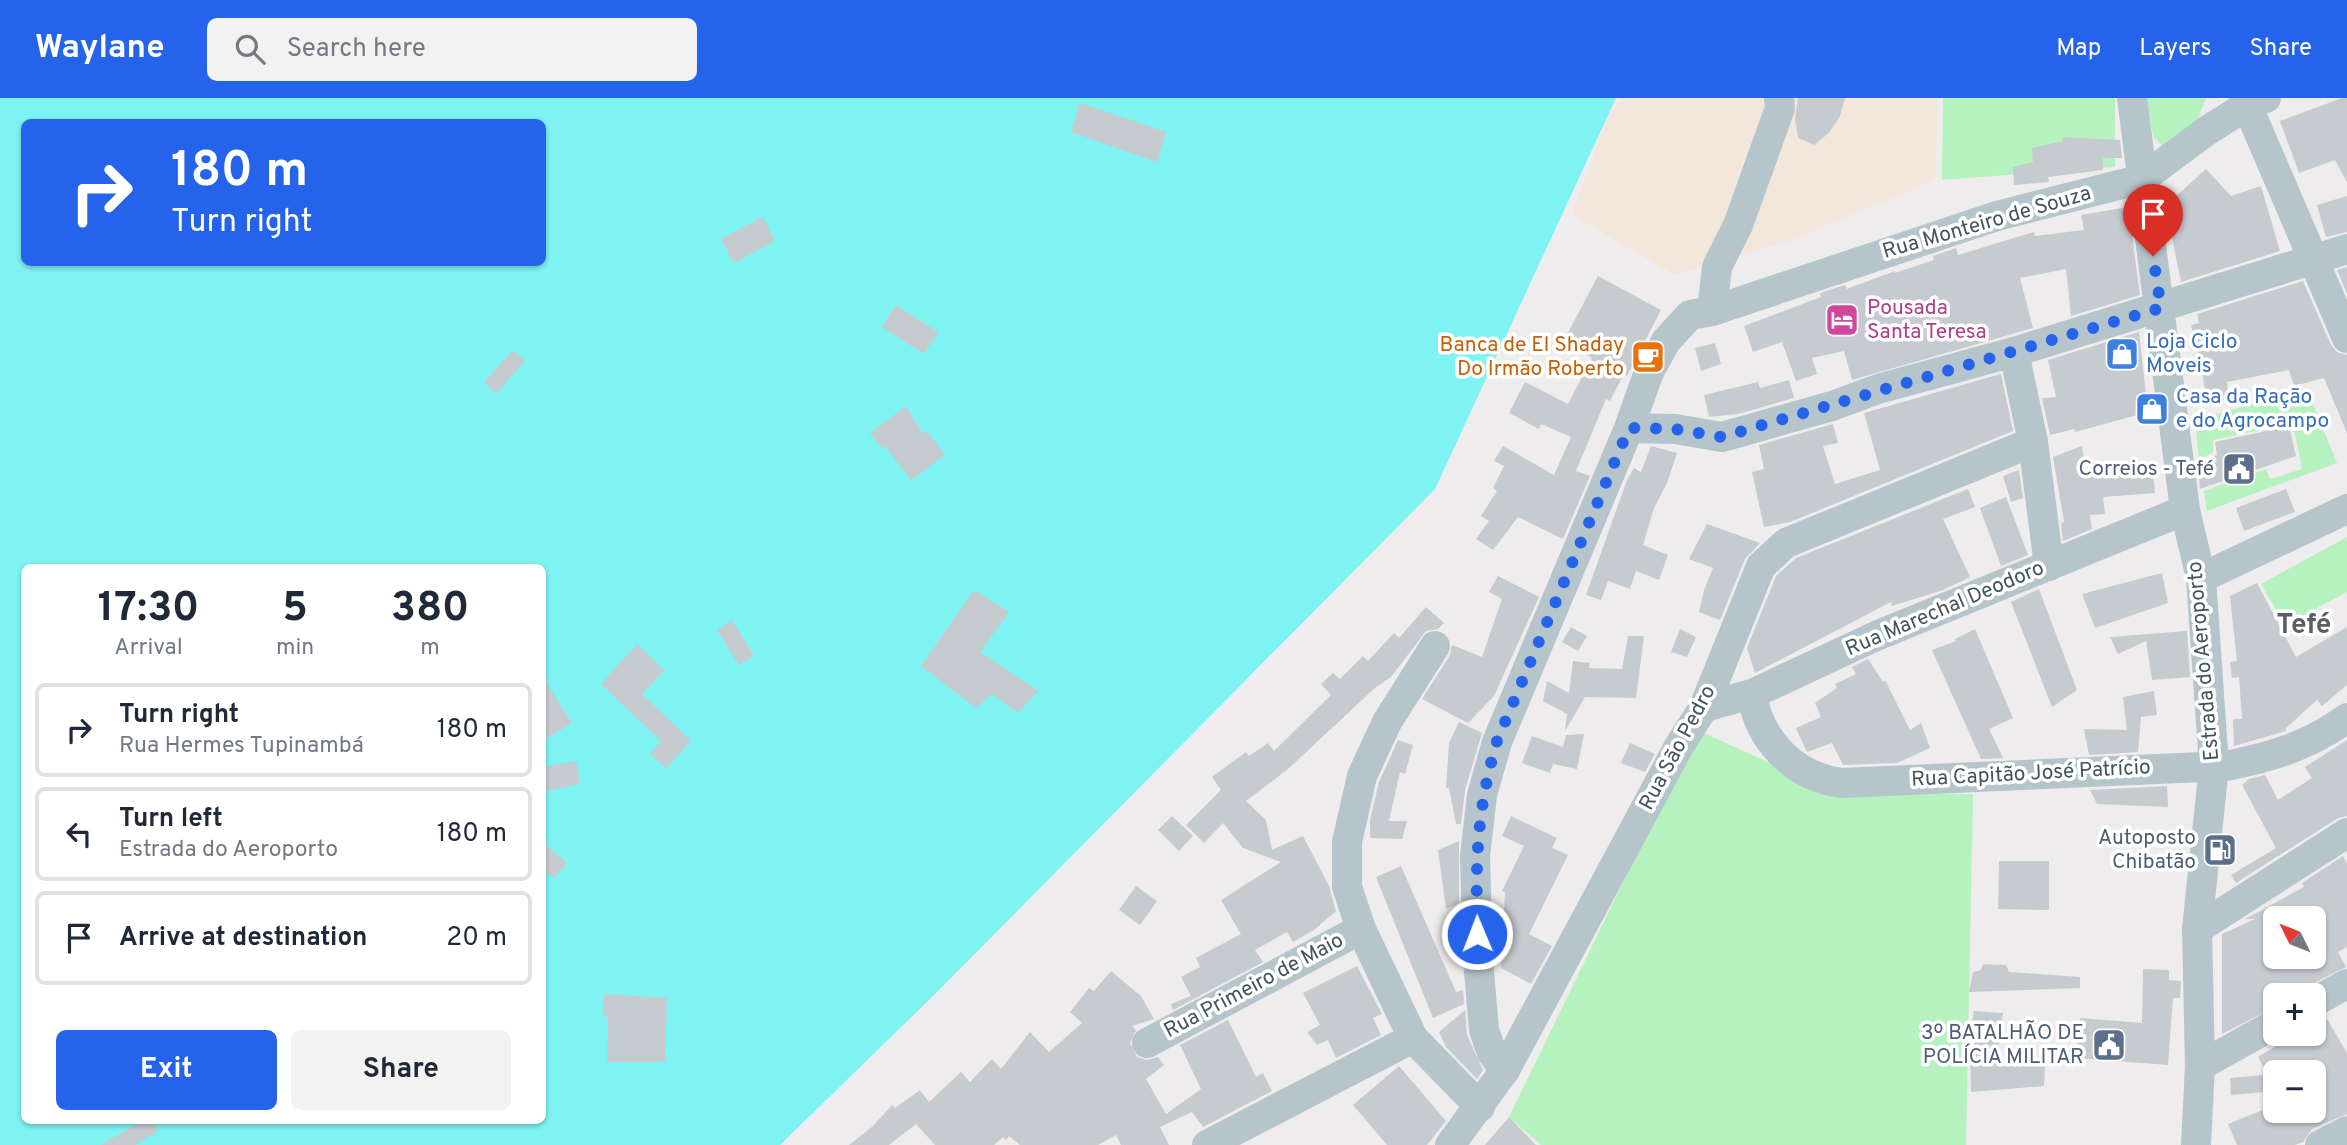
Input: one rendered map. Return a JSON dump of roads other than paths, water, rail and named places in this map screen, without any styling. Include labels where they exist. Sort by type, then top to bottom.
[{"type":"street","points":[[1505,1070],[1492,1053],[1484,1030],[1478,960],[1475,856],[1482,795],[1497,741],[1629,428],[1648,372],[1666,341],[1701,313],[1717,267],[1738,225],[1780,108],[1779,98]]},
{"type":"street","name":"Estrada do Aeroporto","points":[[2132,98],[2185,510],[2200,578],[2214,766],[2197,929],[2200,1066],[2196,1145]]},
{"type":"street","points":[[2208,130],[2216,98]]},
{"type":"street","points":[[2253,100],[2347,338]]},
{"type":"street","name":"Rua Monteiro de Souza","points":[[1701,313],[1997,216],[2143,179],[2253,100]]},
{"type":"street","points":[[1629,428],[1675,429],[1722,437],[1832,406],[1878,388],[2014,352],[2161,308],[2347,249]]},
{"type":"street","points":[[2014,352],[2033,442],[2049,566]]},
{"type":"street","name":"Rua São Pedro","points":[[1450,1145],[1505,1070],[1679,746],[1704,707],[1761,566],[1786,542],[2033,442]]},
{"type":"street","points":[[2200,578],[2347,509]]},
{"type":"street","name":"Rua Marechal Deodoro","points":[[1704,707],[1752,694],[1876,636],[2185,510]]},
{"type":"street","points":[[1436,646],[1387,722],[1362,776],[1347,853],[1347,887],[1360,929],[1413,1038],[1479,1107]]},
{"type":"street","name":"Rua Capitão José Patrício","points":[[1752,694],[1755,713],[1782,754],[1793,765],[1824,780],[1842,783],[2214,766],[2263,759],[2286,751],[2320,738],[2347,718]]},
{"type":"street","points":[[2197,929],[2347,833]]},
{"type":"street","name":"Rua Primeiro de Maio","points":[[1147,1043],[1360,929]]},
{"type":"street","points":[[2326,995],[2347,984]]},
{"type":"street","points":[[2200,1066],[2263,1031]]},
{"type":"street","points":[[1207,1145],[1413,1038]]},
{"type":"street","points":[[2320,1145],[2347,1131]]},
{"type":"water","points":[[0,98],[1616,98],[1435,489],[933,996],[780,1145],[0,1145]]},
{"type":"place","name":"Pousada Santa Teresa","points":[[1842,320]]},
{"type":"place","name":"Loja Ciclo Moveis","points":[[2122,354]]},
{"type":"place","name":"Banca de El Shaday Do Irmão Roberto","points":[[1648,357]]},
{"type":"place","name":"Casa da Ração e do Agrocampo","points":[[2152,409]]},
{"type":"place","name":"Correios - Tefé","points":[[2239,469]]},
{"type":"place","name":"Autoposto Chibatão","points":[[2220,850]]},
{"type":"place","name":"3º BATALHÃO DE POLÍCIA MILITAR","points":[[2109,1045]]},
{"type":"district","name":"Tefé","points":[[2304,626]]}]
